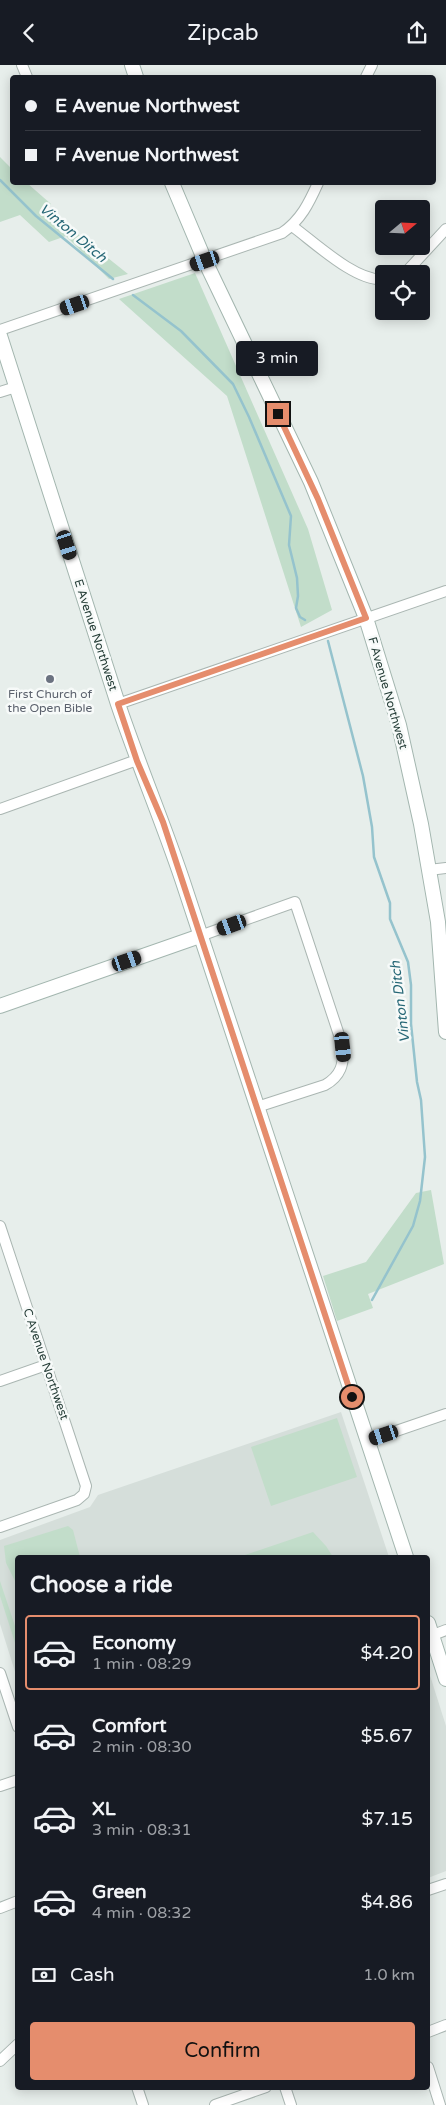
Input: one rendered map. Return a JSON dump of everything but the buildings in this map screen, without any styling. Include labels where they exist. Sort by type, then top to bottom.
[{"type":"street","name":"F Avenue Northwest","points":[[173,185],[205,261],[311,482],[366,618],[406,754],[429,871],[438,922],[446,1032]]},
{"type":"street","points":[[0,330],[282,233],[292,226],[304,212],[317,185]]},
{"type":"street","points":[[292,226],[354,271],[375,281]]},
{"type":"street","points":[[413,265],[446,229]]},
{"type":"street","name":"E Avenue Northwest","points":[[0,336],[118,704],[137,761],[162,821],[405,1555]]},
{"type":"street","points":[[0,392],[16,387]]},
{"type":"street","points":[[118,704],[446,591]]},
{"type":"street","points":[[0,809],[137,761]]},
{"type":"street","points":[[429,871],[446,868]]},
{"type":"street","points":[[0,1006],[295,902],[343,1047],[344,1061],[333,1081],[257,1107]]},
{"type":"street","name":"C Avenue Northwest","points":[[0,1226],[86,1486],[84,1494],[77,1500],[0,1527]]},
{"type":"street","points":[[0,1381],[46,1365]]},
{"type":"street","points":[[367,1441],[446,1414]]},
{"type":"street","points":[[430,1632],[446,1630]]},
{"type":"street","points":[[430,1635],[446,1679]]},
{"type":"street","points":[[0,1673],[15,1718]]},
{"type":"street","points":[[0,1786],[15,1781]]},
{"type":"street","points":[[430,1889],[446,1884]]},
{"type":"street","points":[[0,1908],[15,1902]]},
{"type":"street","points":[[430,2031],[446,2025]]},
{"type":"street","points":[[0,2061],[15,2047]]},
{"type":"street","points":[[430,2073],[440,2105]]},
{"type":"street","points":[[138,2090],[143,2105]]},
{"type":"street","points":[[215,2105],[258,2090]]},
{"type":"street","points":[[286,2090],[291,2105]]},
{"type":"shaded area","points":[[341,1412],[388,1555],[15,1555],[15,1672],[0,1624],[0,1540],[90,1507],[98,1495]]},
{"type":"shaded area","points":[[430,1675],[446,1726],[446,1871],[430,1877]]},
{"type":"green space","points":[[0,157],[10,167],[10,185],[29,185],[51,204],[44,207],[128,274],[109,279],[66,236],[49,242],[20,215],[0,222]]},
{"type":"green space","points":[[195,273],[308,529],[332,610],[301,627],[227,396],[119,299]]},
{"type":"green space","points":[[431,1190],[444,1264],[368,1294],[373,1308],[337,1321],[323,1276],[366,1262],[416,1193]]},
{"type":"green space","points":[[337,1418],[357,1477],[271,1506],[251,1447]]},
{"type":"green space","points":[[68,1526],[73,1530],[79,1555],[15,1555],[15,1581],[6,1563],[4,1546]]},
{"type":"green space","points":[[313,1532],[332,1555],[245,1555]]},
{"type":"green space","points":[[0,1581],[15,1626],[15,1643],[0,1596]]},
{"type":"waterway","name":"Vinton Ditch","points":[[0,180],[36,216],[113,279]]},
{"type":"waterway","name":"Vinton Ditch","points":[[133,295],[181,331],[233,384],[291,516],[289,545],[297,578],[298,596],[296,608],[300,617],[305,620]]},
{"type":"waterway","name":"Vinton Ditch","points":[[328,641],[363,776],[372,827],[374,857],[390,903],[390,919],[408,962],[411,985],[411,1024],[417,1082],[421,1100],[425,1157],[420,1201],[413,1226],[372,1300]]},
{"type":"place","name":"First Church of the Open Bible","points":[[50,679]]},
{"type":"route","points":[[278,414],[311,482],[340,549],[366,618],[118,704],[137,761],[163,822],[352,1397]]}]
